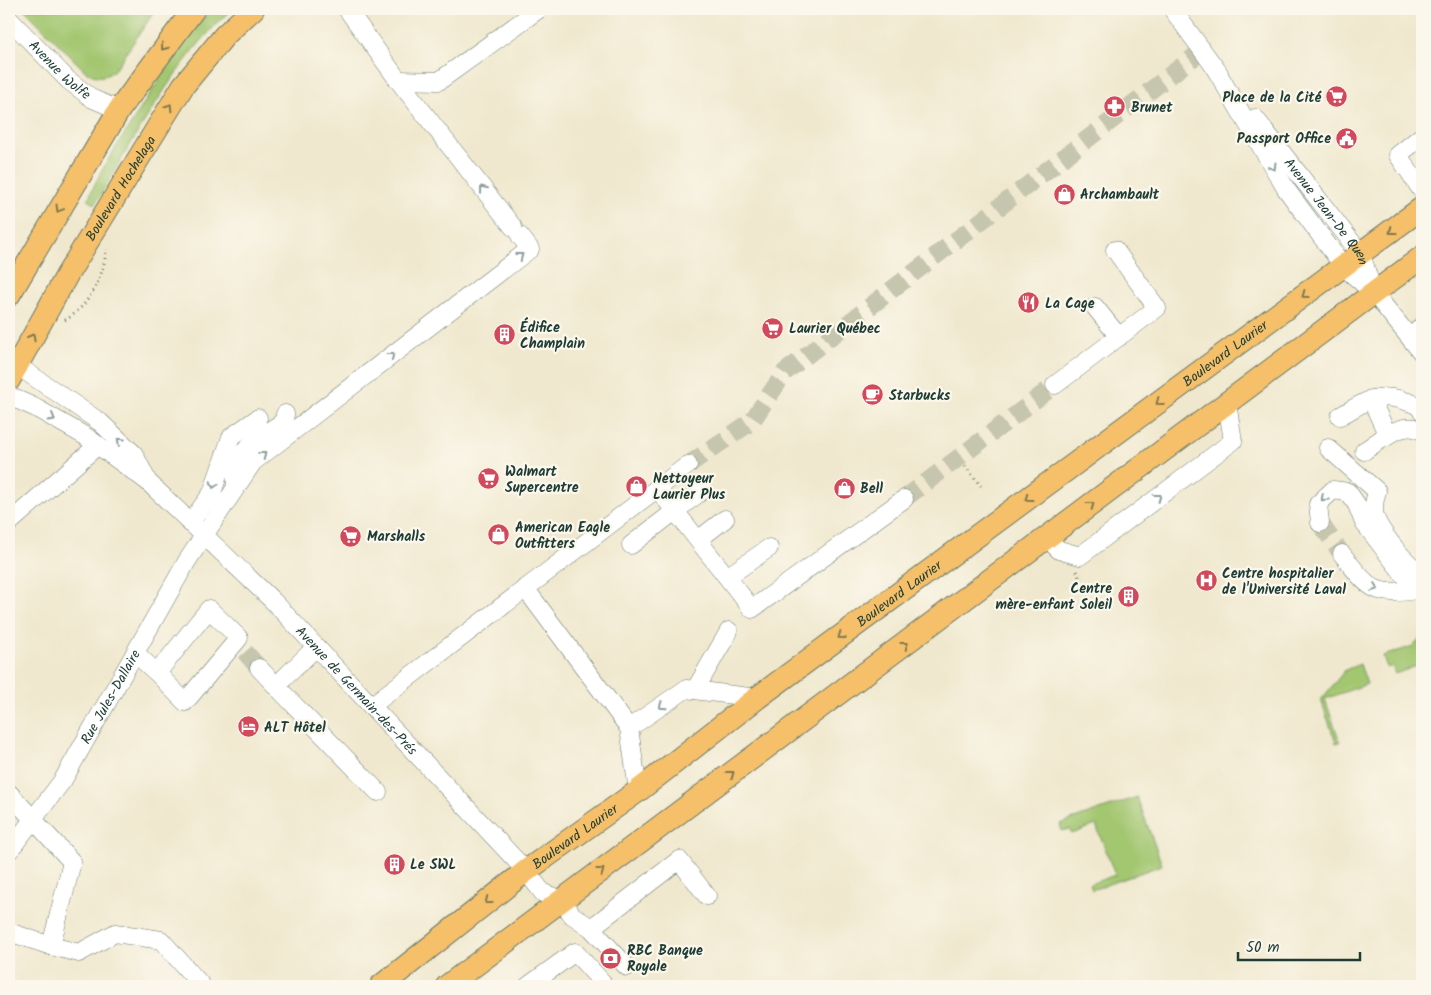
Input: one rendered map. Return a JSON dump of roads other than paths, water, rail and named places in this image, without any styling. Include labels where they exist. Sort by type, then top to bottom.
[{"type":"main road","points":[[9,295],[119,110],[194,9]]},
{"type":"main road","name":"Boulevard Hochelaga","points":[[11,368],[183,86],[225,35],[252,9]]},
{"type":"main road","name":"Boulevard Laurier","points":[[381,986],[526,871],[638,791],[757,698],[1422,208]]},
{"type":"main road","points":[[447,986],[1422,257]]},
{"type":"street","points":[[347,9],[398,80],[439,82],[539,9]]},
{"type":"street","name":"Avenue Jean-De Quen","points":[[1172,9],[1213,64],[1374,293],[1416,332],[1422,353]]},
{"type":"street","name":"Avenue Wolfe","points":[[9,19],[68,80],[93,99],[119,110]]},
{"type":"street","name":"Rue Jules-Dallaire","points":[[9,851],[63,780],[204,536],[253,462],[530,249],[398,80]]},
{"type":"street","points":[[1422,136],[1398,155],[1422,191]]},
{"type":"street","points":[[1055,385],[1157,308],[1115,250]]},
{"type":"street","points":[[1095,307],[1119,337]]},
{"type":"street","name":"Avenue de Germain-des-Prés","points":[[11,368],[100,422],[134,454],[147,481]]},
{"type":"street","name":"Avenue de Germain-des-Prés","points":[[9,396],[34,407],[98,445],[147,481],[273,601],[526,871],[543,893],[562,900]]},
{"type":"street","points":[[1340,416],[1371,400],[1386,396],[1418,405],[1422,411]]},
{"type":"street","points":[[1371,400],[1388,436]]},
{"type":"street","points":[[1047,538],[1060,550],[1080,556],[1233,441],[1227,403]]},
{"type":"street","points":[[236,488],[234,473],[238,460],[246,448],[284,420],[285,414]]},
{"type":"street","points":[[190,523],[212,493],[231,437],[258,418]]},
{"type":"street","points":[[1364,451],[1401,428],[1416,427],[1422,431]]},
{"type":"street","points":[[9,523],[98,445]]},
{"type":"street","points":[[1328,448],[1377,491],[1373,504],[1377,522],[1406,562],[1417,570],[1422,571]]},
{"type":"street","points":[[371,706],[688,465]]},
{"type":"street","points":[[657,488],[752,609],[904,499]]},
{"type":"street","points":[[630,545],[703,490]]},
{"type":"street","points":[[1320,522],[1318,504],[1333,490],[1348,492],[1358,505],[1364,522],[1394,562],[1409,581],[1422,588]]},
{"type":"street","points":[[698,540],[725,519]]},
{"type":"street","points":[[726,577],[769,548]]},
{"type":"street","points":[[1342,554],[1367,585],[1392,594],[1422,588]]},
{"type":"street","points":[[525,588],[629,728],[638,791]]},
{"type":"street","points":[[135,653],[185,702],[240,647],[239,638],[208,610],[157,673]]},
{"type":"street","points":[[695,690],[729,630]]},
{"type":"street","points":[[276,686],[316,647]]},
{"type":"street","points":[[260,668],[378,792]]},
{"type":"street","points":[[629,728],[686,689],[757,698]]},
{"type":"street","points":[[9,793],[72,862],[51,946]]},
{"type":"street","points":[[591,928],[679,860],[707,896]]},
{"type":"street","points":[[562,900],[572,915],[591,928],[627,967]]},
{"type":"street","points":[[9,932],[79,953],[115,933],[161,940],[202,986]]},
{"type":"street","points":[[528,986],[574,952],[602,982],[597,986]]},
{"type":"tunnel","points":[[688,465],[752,421],[785,372],[1203,50]]},
{"type":"tunnel","points":[[904,499],[1055,385]]},
{"type":"tunnel","points":[[1320,523],[1342,554]]},
{"type":"tunnel","points":[[245,652],[259,668]]},
{"type":"place","name":"Place de la Cité","points":[[1337,97]]},
{"type":"place","name":"Brunet","points":[[1115,107]]},
{"type":"place","name":"Passport Office","points":[[1347,138]]},
{"type":"place","name":"Archambault","points":[[1064,194]]},
{"type":"place","name":"La Cage","points":[[1029,303]]},
{"type":"place","name":"Laurier Québec","points":[[773,328]]},
{"type":"place","name":"Édifice Champlain","points":[[504,335]]},
{"type":"place","name":"Starbucks","points":[[873,395]]},
{"type":"place","name":"Walmart Supercentre","points":[[489,479]]},
{"type":"place","name":"Nettoyeur Laurier Plus","points":[[637,486]]},
{"type":"place","name":"Bell","points":[[844,488]]},
{"type":"place","name":"American Eagle Outfitters","points":[[499,535]]},
{"type":"place","name":"Marshalls","points":[[351,536]]},
{"type":"place","name":"Centre hospitalier de l'Université Laval","points":[[1206,581]]},
{"type":"place","name":"Centre mère-enfant Soleil","points":[[1128,596]]},
{"type":"place","name":"ALT Hôtel","points":[[248,727]]},
{"type":"place","name":"Le SWL","points":[[394,864]]},
{"type":"place","name":"RBC Banque Royale","points":[[611,958]]}]
